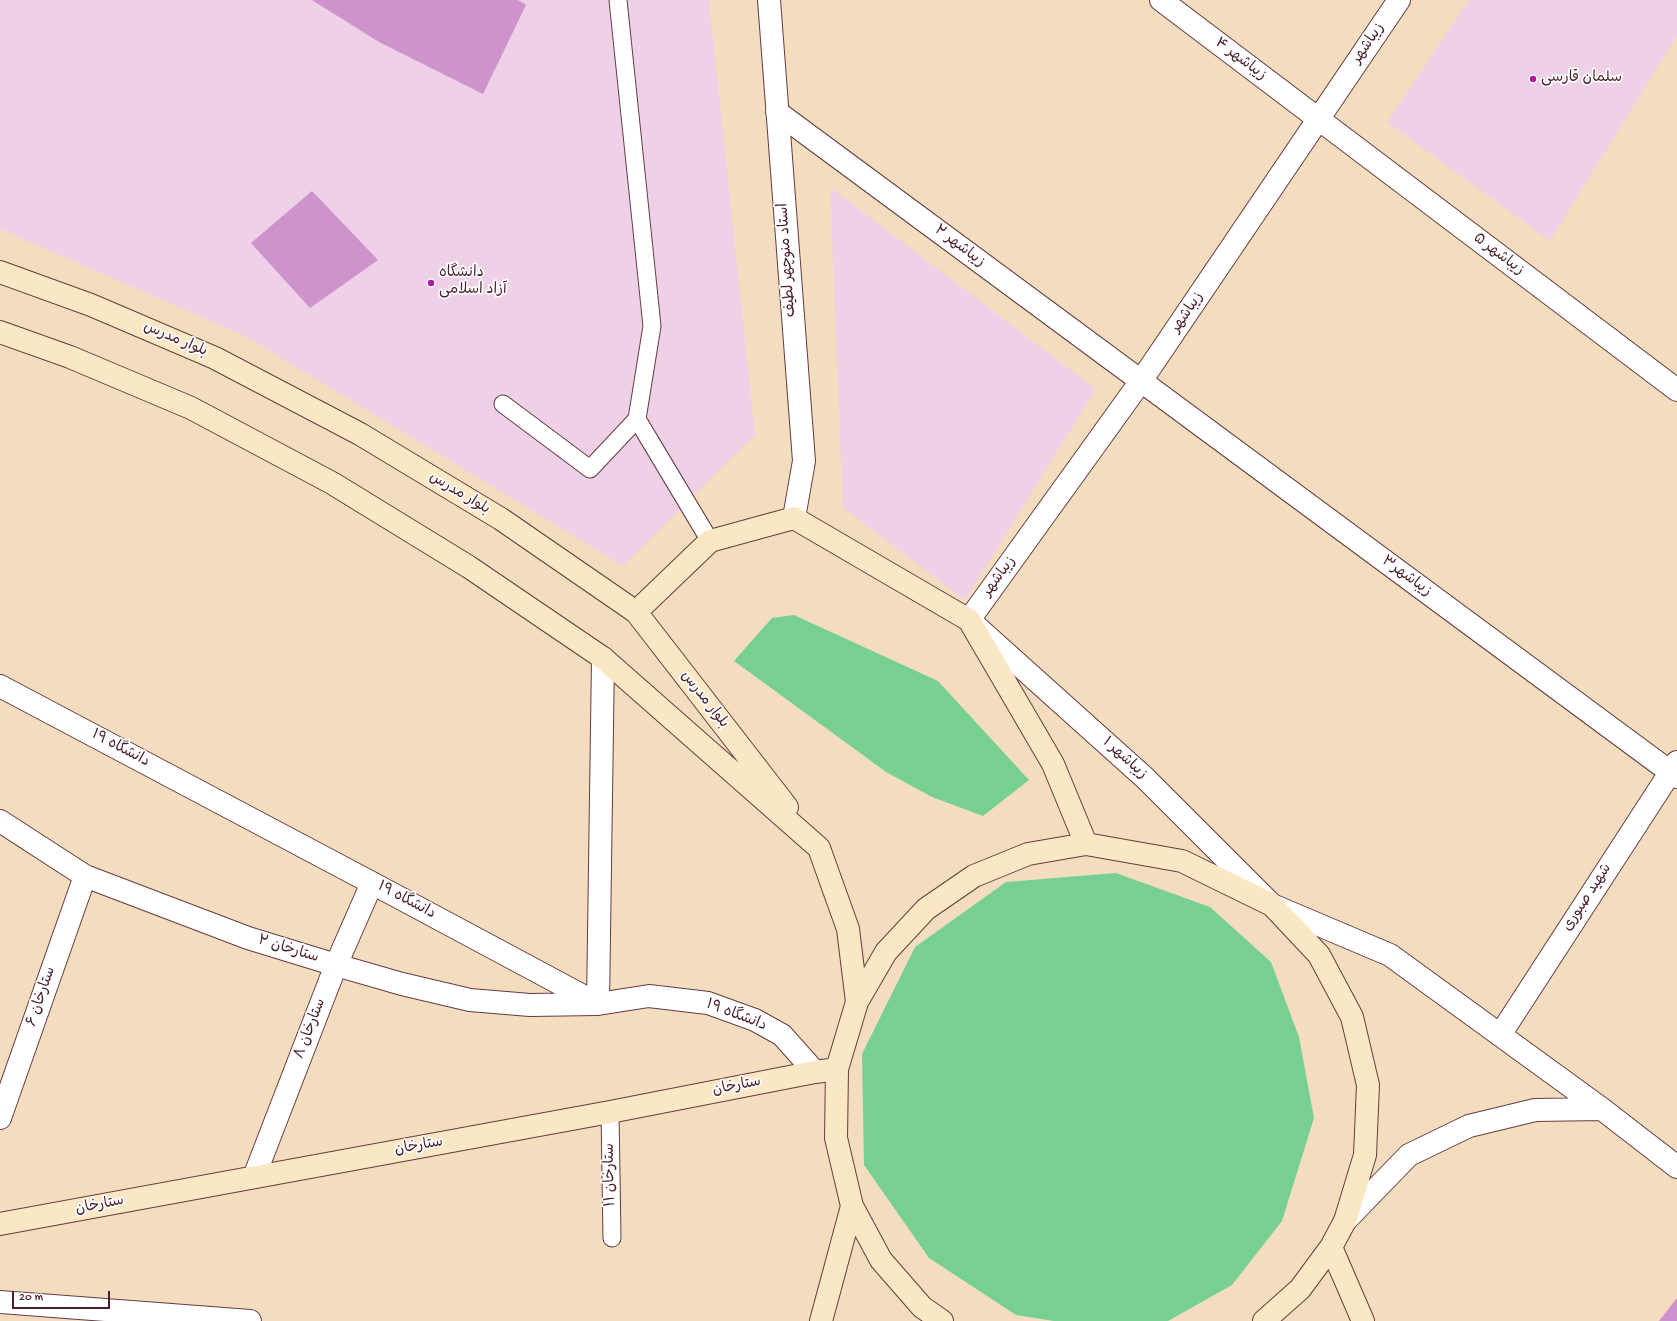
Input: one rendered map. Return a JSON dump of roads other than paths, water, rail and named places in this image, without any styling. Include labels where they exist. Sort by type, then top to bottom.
[{"type":"main road","name":"بلوار مدرس","points":[[0,272],[91,305],[215,358],[353,431],[501,519],[636,612],[819,848],[848,929],[857,1002]]},
{"type":"main road","name":"بلوار مدرس","points":[[0,332],[70,357],[191,408],[325,480],[470,567],[603,658],[819,848]]},
{"type":"main road","points":[[636,612],[710,540],[794,518],[969,620],[1053,764],[1086,844]]},
{"type":"main road","points":[[942,1321],[922,1307],[882,1260],[852,1206],[836,1138],[837,1069],[857,1002],[886,952],[926,909],[956,888],[974,876],[1028,854],[1086,844],[1182,861],[1272,905],[1320,956],[1352,1017],[1368,1085],[1365,1155],[1345,1221],[1331,1247],[1300,1289],[1264,1321]]},
{"type":"main road","name":"ستارخان","points":[[0,1224],[837,1069]]},
{"type":"main road","points":[[821,1321],[852,1206]]},
{"type":"main road","points":[[1331,1247],[1363,1321]]},
{"type":"street","name":"استاد منوچهر لطیف","points":[[769,0],[804,461],[794,518]]},
{"type":"street","name":"زیباشهر ۴","points":[[1161,0],[1319,119]]},
{"type":"street","name":"زیباشهر","points":[[969,620],[1141,381],[1399,0]]},
{"type":"street","name":"زیباشهر ۲","points":[[777,112],[1141,381]]},
{"type":"street","name":"زیباشهر ۵","points":[[1319,119],[1677,390]]},
{"type":"street","name":"زیباشهر۳","points":[[1141,381],[1675,770]]},
{"type":"street","name":"زیباشهر ۱","points":[[969,620],[1145,778],[1272,905]]},
{"type":"street","points":[[598,1004],[603,658]]},
{"type":"street","name":"دانشگاه ۱۹","points":[[0,686],[598,1004],[649,996],[708,1002],[755,1020],[782,1035],[815,1072]]},
{"type":"street","name":"شهید صبوری","points":[[1500,1035],[1675,770]]},
{"type":"street","name":"ستارخان ۲","points":[[0,821],[85,876],[248,938],[336,965],[402,984],[470,1000],[530,1005],[598,1004]]},
{"type":"street","name":"ستارخان ۶","points":[[0,1118],[85,876]]},
{"type":"street","name":"ستارخان ۸","points":[[254,1177],[336,965],[372,883]]},
{"type":"street","points":[[1272,905],[1390,955],[1602,1109],[1677,1167]]},
{"type":"street","points":[[1345,1221],[1409,1155],[1469,1126],[1535,1110],[1602,1109]]},
{"type":"street","points":[[0,1302],[250,1321]]},
{"type":"lane","points":[[503,404],[590,469],[637,419],[652,326],[618,0]]},
{"type":"lane","points":[[637,419],[710,540]]},
{"type":"lane","name":"ستارخان ۱۱","points":[[610,1112],[612,1238]]},
{"type":"place","name":"سلمان قارسی","points":[[1533,79]]},
{"type":"place","name":"دانشگاه آزاد اسلامی","points":[[431,283]]}]
